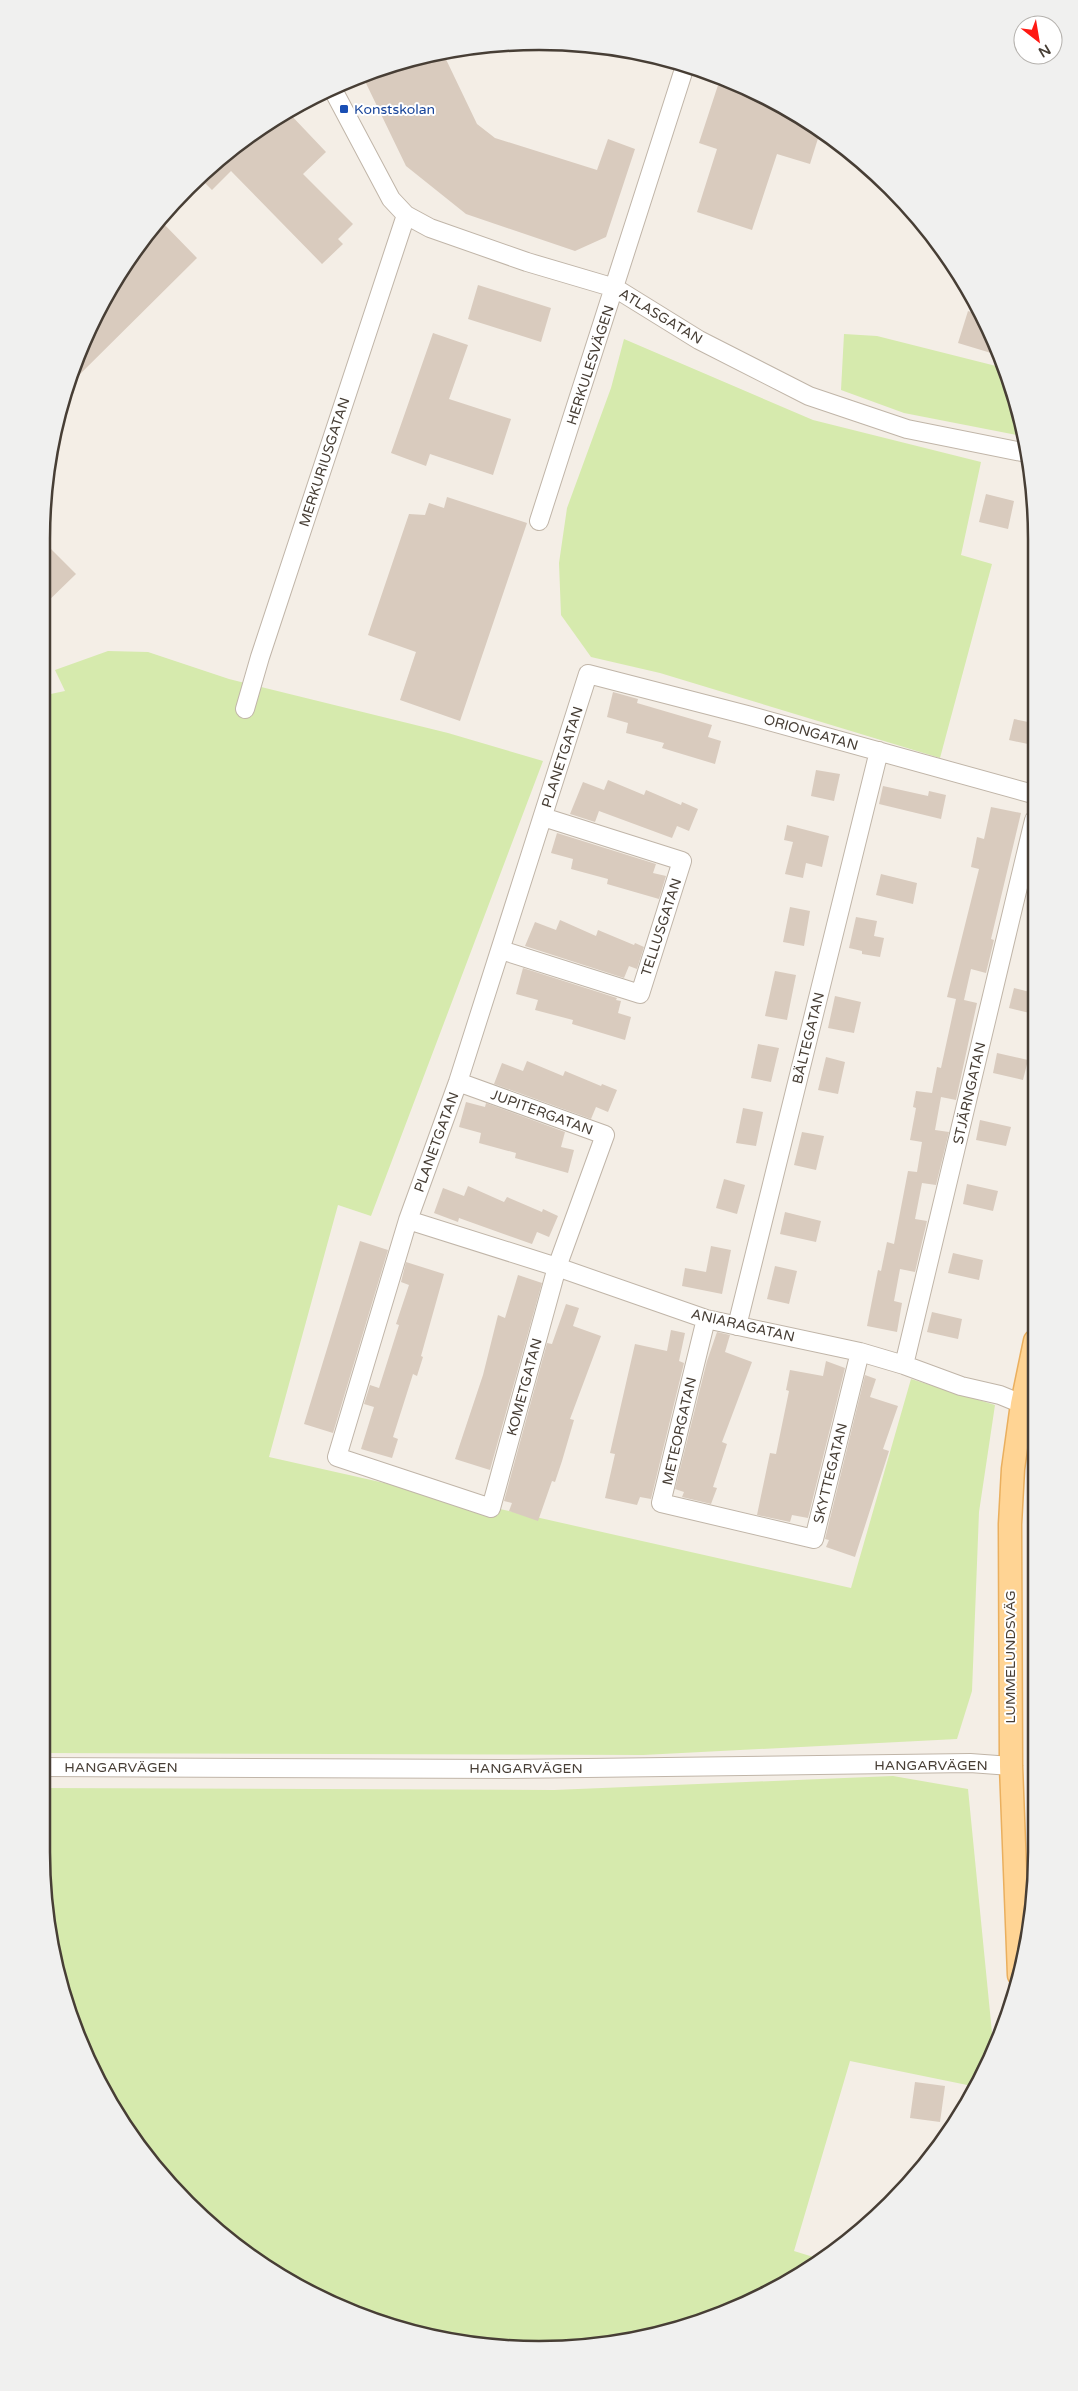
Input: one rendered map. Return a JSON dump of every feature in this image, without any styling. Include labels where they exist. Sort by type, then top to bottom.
[{"type":"main road","name":"LUMMELUNDSVÄG","points":[[1018,1951],[1011,1766],[1010,1524],[1014,1469],[1022,1404],[1028,1375]]},
{"type":"street","name":"HERKULESVÄGEN","points":[[540,521],[683,72]]},
{"type":"street","name":"ATLASGATAN","points":[[335,94],[391,199],[406,215],[439,231],[527,262],[615,288],[699,340],[809,396],[907,429],[1020,452]]},
{"type":"street","name":"MERKURIUSGATAN","points":[[245,709],[260,657],[406,215]]},
{"type":"street","name":"ORIONGATAN","points":[[588,674],[1028,792]]},
{"type":"street","name":"PLANETGATAN","points":[[491,1508],[337,1457],[408,1220],[458,1082],[588,674]]},
{"type":"street","name":"BÄLTEGATAN","points":[[737,1326],[879,751]]},
{"type":"street","name":"TELLUSGATAN","points":[[501,950],[640,994],[682,861],[543,817]]},
{"type":"street","name":"STJÄRNGATAN","points":[[904,1365],[1028,845]]},
{"type":"street","name":"JUPITERGATAN","points":[[458,1082],[605,1135],[557,1267]]},
{"type":"street","name":"ANIARAGATAN","points":[[408,1220],[557,1267],[706,1319],[860,1352],[904,1365],[961,1386],[1000,1395],[1022,1404]]},
{"type":"street","name":"KOMETGATAN","points":[[491,1508],[557,1267]]},
{"type":"street","name":"METEORGATAN","points":[[706,1319],[661,1503],[731,1520]]},
{"type":"street","name":"SKYTTEGATAN","points":[[731,1520],[814,1539],[860,1352]]},
{"type":"street","name":"HANGARVÄGEN","points":[[50,1766],[505,1768],[970,1763],[1011,1766]]},
{"type":"green space","points":[[844,334],[877,336],[996,366],[1017,435],[904,413],[841,390]]},
{"type":"green space","points":[[624,339],[813,420],[981,462],[961,555],[992,564],[940,758],[660,673],[591,657],[561,615],[559,563],[567,508],[611,388]]},
{"type":"green space","points":[[108,651],[148,652],[229,679],[448,733],[543,761],[371,1216],[338,1205],[269,1457],[851,1588],[911,1379],[995,1405],[979,1512],[972,1691],[957,1739],[643,1755],[50,1753],[50,694],[65,691],[55,670]]},
{"type":"green space","points":[[893,1776],[968,1789],[992,2036],[968,2085],[850,2061],[794,2251],[814,2257],[755,2291],[696,2315],[634,2332],[603,2337],[539,2341],[507,2340],[444,2332],[382,2315],[352,2304],[323,2291],[267,2259],[241,2240],[193,2198],[151,2150],[132,2124],[100,2068],[87,2039],[76,2009],[59,1947],[51,1884],[50,1788],[554,1790]]},
{"type":"building","points":[[446,59],[477,124],[495,138],[597,170],[608,139],[635,149],[606,237],[575,251],[466,214],[406,166],[365,82]]},
{"type":"building","points":[[718,84],[755,100],[818,137],[810,164],[777,154],[752,230],[697,212],[717,149],[699,143]]},
{"type":"building","points":[[293,117],[326,152],[303,174],[353,224],[338,239],[343,244],[322,264],[231,171],[212,190],[204,182],[217,171],[267,132]]},
{"type":"building","points":[[165,225],[197,258],[78,376],[100,323],[116,294],[132,267]]},
{"type":"building","points":[[478,285],[551,308],[541,342],[468,319]]},
{"type":"building","points":[[968,311],[972,313],[991,353],[958,343]]},
{"type":"building","points":[[433,333],[468,345],[449,399],[511,419],[493,475],[430,454],[426,466],[391,453]]},
{"type":"building","points":[[986,494],[1014,501],[1008,529],[979,522]]},
{"type":"building","points":[[447,497],[527,523],[460,721],[400,700],[416,652],[368,635],[409,514],[425,515],[429,503],[444,508]]},
{"type":"building","points":[[50,548],[76,574],[50,599]]},
{"type":"building","points":[[613,692],[638,699],[637,703],[712,725],[708,737],[721,741],[715,764],[662,748],[664,743],[626,733],[628,723],[607,717]]},
{"type":"building","points":[[1014,719],[1028,722],[1028,744],[1009,740]]},
{"type":"building","points":[[816,770],[840,774],[834,801],[811,796]]},
{"type":"building","points":[[608,780],[644,795],[646,790],[681,805],[682,802],[698,809],[689,831],[677,826],[672,838],[599,811],[595,822],[570,814],[583,782],[604,790]]},
{"type":"building","points":[[883,786],[928,796],[929,791],[946,795],[941,819],[879,804]]},
{"type":"building","points":[[991,807],[1021,813],[991,939],[994,940],[986,973],[971,969],[964,1000],[977,1003],[956,1100],[941,1097],[935,1130],[949,1132],[936,1185],[922,1183],[915,1219],[927,1221],[915,1272],[900,1269],[894,1301],[902,1303],[897,1332],[867,1326],[878,1270],[881,1271],[887,1242],[894,1244],[908,1171],[917,1172],[922,1142],[910,1140],[916,1108],[913,1107],[916,1091],[932,1093],[937,1067],[941,1068],[956,999],[947,997],[979,869],[971,867],[977,837],[984,839]]},
{"type":"building","points":[[787,825],[829,836],[822,867],[806,863],[803,878],[785,874],[793,842],[784,840]]},
{"type":"building","points":[[557,833],[656,864],[653,873],[666,876],[659,899],[607,884],[608,879],[571,869],[573,859],[551,853]]},
{"type":"building","points":[[881,874],[917,883],[913,904],[876,895]]},
{"type":"building","points":[[790,907],[810,911],[804,946],[783,942]]},
{"type":"building","points":[[856,917],[877,921],[874,936],[884,938],[880,957],[862,954],[862,951],[849,948]]},
{"type":"building","points":[[560,920],[596,936],[598,930],[634,945],[635,943],[644,947],[637,969],[629,966],[624,978],[525,946],[535,922],[556,930]]},
{"type":"building","points":[[523,968],[617,998],[616,1000],[621,1001],[618,1013],[631,1017],[625,1040],[572,1024],[573,1020],[535,1010],[538,1000],[516,994]]},
{"type":"building","points":[[775,971],[796,975],[787,1020],[765,1016]]},
{"type":"building","points":[[1014,988],[1028,992],[1028,1013],[1009,1008]]},
{"type":"building","points":[[835,996],[861,1002],[854,1033],[828,1028]]},
{"type":"building","points":[[758,1044],[779,1048],[771,1082],[751,1078]]},
{"type":"building","points":[[997,1053],[1028,1060],[1023,1080],[993,1073]]},
{"type":"building","points":[[826,1057],[845,1062],[838,1094],[818,1090]]},
{"type":"building","points":[[527,1061],[563,1076],[565,1071],[601,1086],[602,1084],[617,1090],[608,1112],[596,1107],[591,1119],[494,1084],[502,1063],[523,1071]]},
{"type":"building","points":[[466,1102],[485,1107],[486,1103],[565,1132],[561,1147],[574,1150],[568,1173],[515,1158],[516,1153],[479,1143],[481,1133],[459,1127]]},
{"type":"building","points":[[743,1108],[763,1112],[756,1146],[736,1143]]},
{"type":"building","points":[[980,1120],[1011,1127],[1006,1146],[976,1140]]},
{"type":"building","points":[[802,1132],[824,1136],[816,1170],[794,1165]]},
{"type":"building","points":[[724,1179],[745,1185],[737,1214],[716,1208]]},
{"type":"building","points":[[967,1184],[998,1191],[993,1211],[963,1204]]},
{"type":"building","points":[[468,1186],[504,1202],[507,1197],[542,1212],[543,1209],[558,1216],[549,1237],[537,1232],[532,1244],[459,1218],[458,1222],[434,1213],[443,1188],[464,1196]]},
{"type":"building","points":[[785,1212],[821,1221],[816,1242],[780,1234]]},
{"type":"building","points":[[360,1241],[388,1250],[333,1433],[304,1424]]},
{"type":"building","points":[[711,1246],[731,1250],[722,1294],[682,1286],[685,1268],[706,1272]]},
{"type":"building","points":[[953,1253],[983,1260],[979,1280],[948,1273]]},
{"type":"building","points":[[406,1262],[444,1274],[421,1356],[423,1357],[417,1376],[413,1374],[393,1437],[398,1439],[392,1458],[361,1449],[374,1407],[364,1404],[370,1385],[379,1388],[399,1325],[396,1324],[409,1285],[401,1282]]},
{"type":"building","points":[[775,1266],[797,1271],[789,1304],[767,1299]]},
{"type":"building","points":[[518,1275],[542,1283],[490,1470],[455,1459],[483,1375],[498,1315],[505,1318]]},
{"type":"building","points":[[566,1304],[579,1308],[573,1326],[601,1336],[570,1419],[574,1420],[555,1482],[552,1481],[538,1521],[509,1511],[512,1503],[504,1501],[547,1343],[552,1344]]},
{"type":"building","points":[[932,1312],[962,1319],[958,1339],[927,1332]]},
{"type":"building","points":[[671,1330],[685,1333],[679,1361],[684,1363],[651,1499],[640,1497],[637,1505],[605,1498],[615,1454],[610,1453],[635,1344],[667,1351]]},
{"type":"building","points":[[717,1332],[730,1335],[725,1352],[752,1362],[722,1442],[727,1444],[713,1487],[717,1488],[711,1504],[682,1497],[684,1492],[675,1489],[707,1361]]},
{"type":"building","points":[[826,1361],[845,1368],[808,1518],[792,1515],[790,1522],[757,1515],[770,1453],[776,1454],[789,1391],[786,1390],[790,1370],[823,1376]]},
{"type":"building","points":[[865,1375],[876,1379],[870,1397],[898,1406],[883,1449],[889,1451],[855,1557],[826,1547],[829,1540],[825,1539]]},
{"type":"building","points":[[915,2082],[945,2086],[940,2122],[910,2118]]},
{"type":"place","name":"Konstskolan","points":[[344,109]]}]
